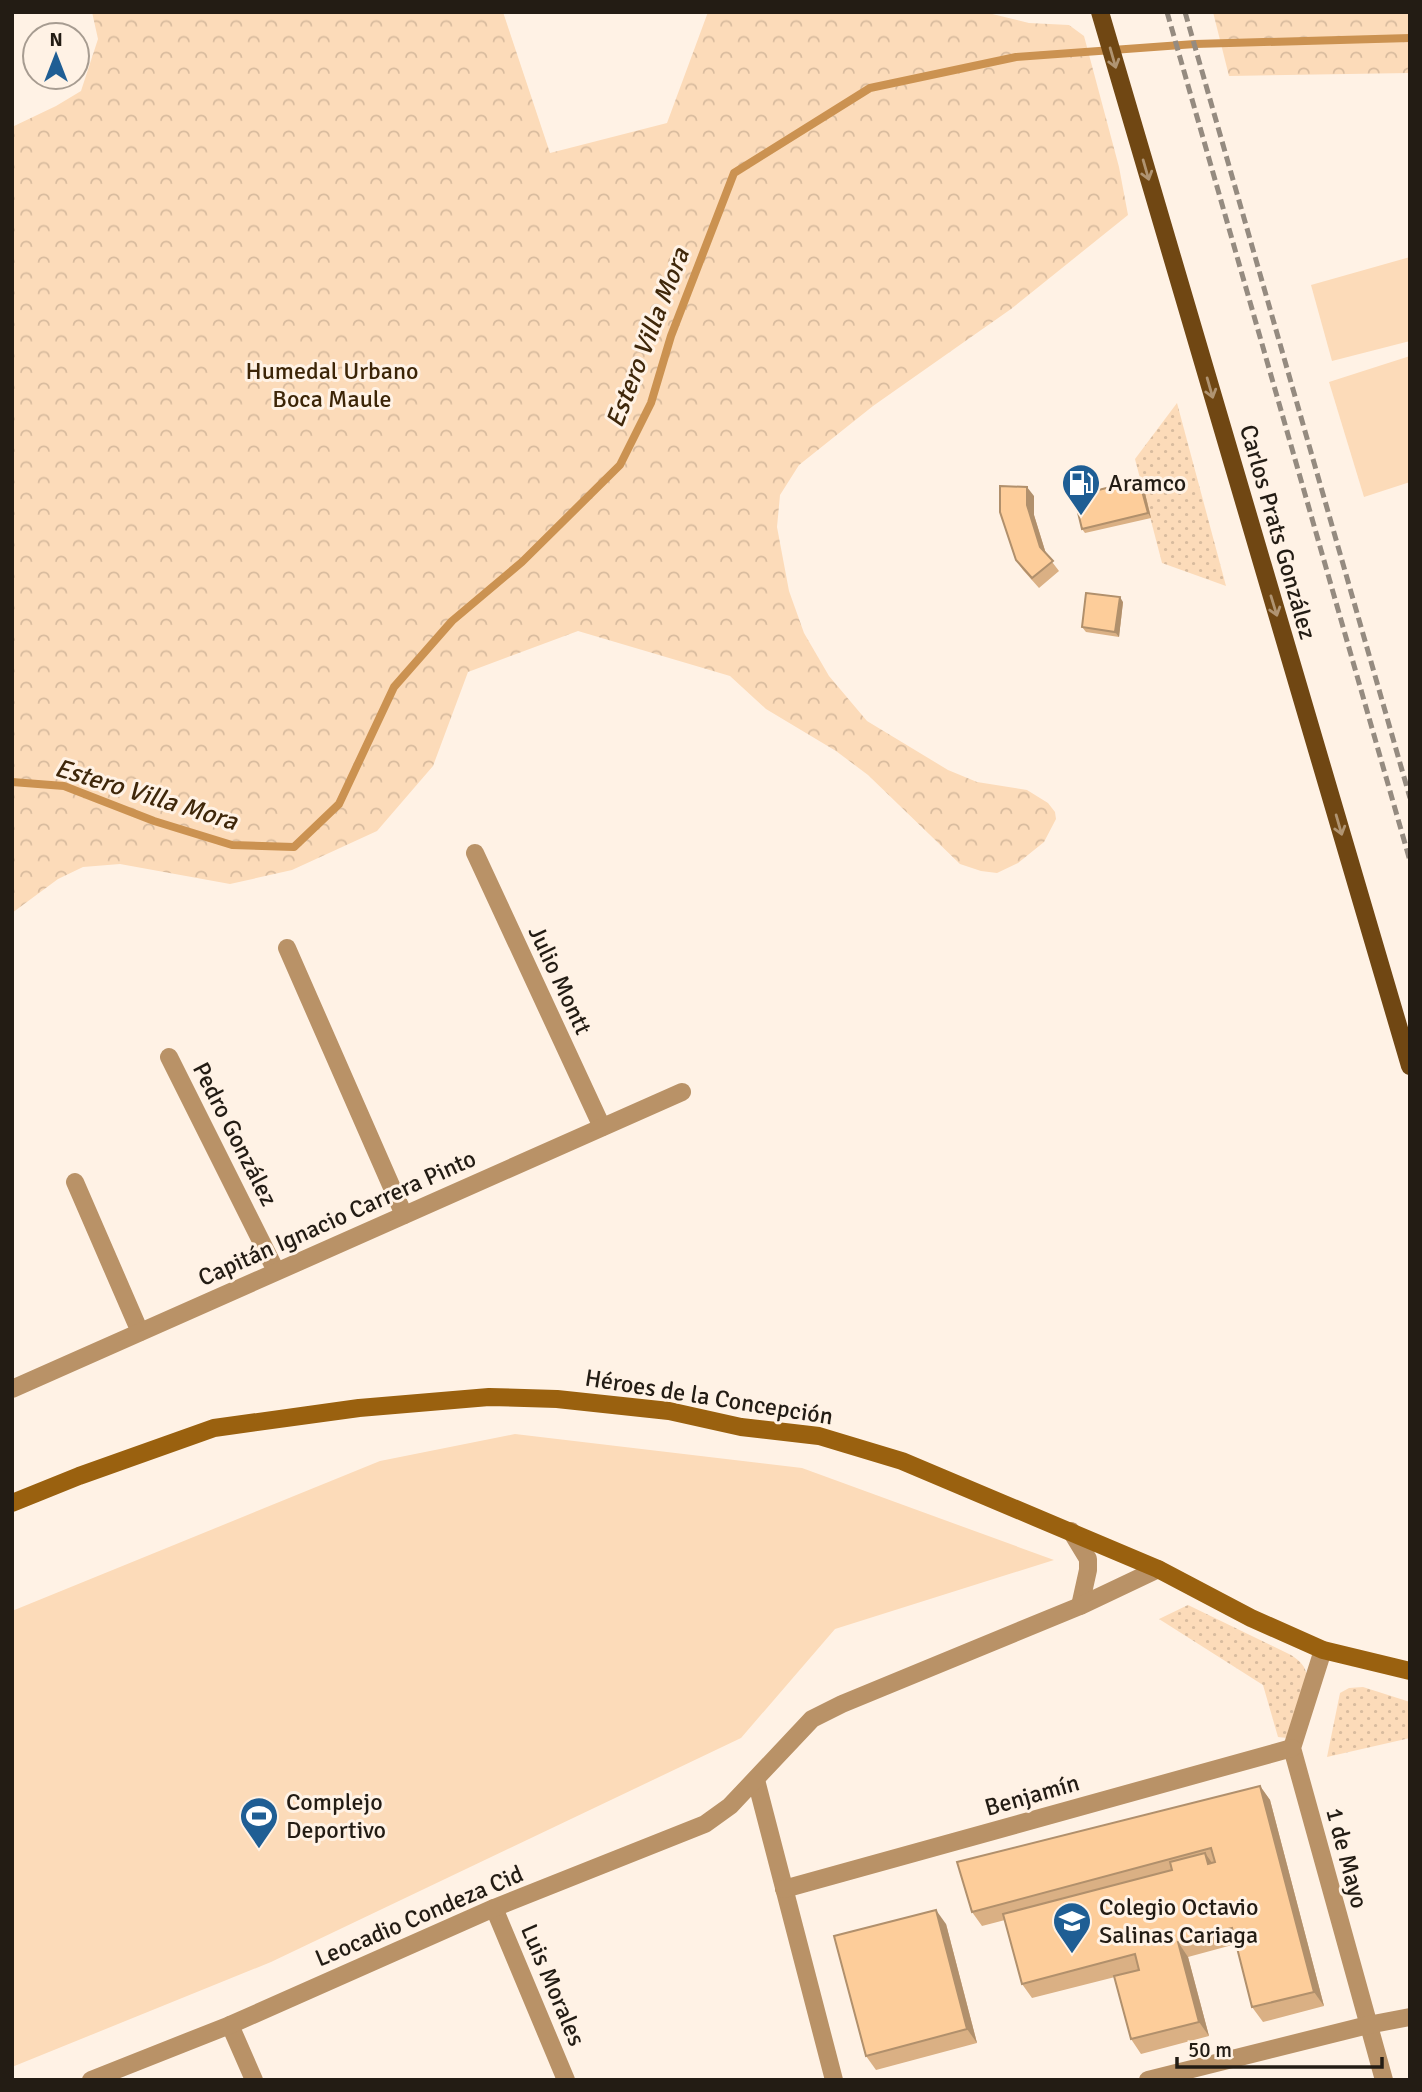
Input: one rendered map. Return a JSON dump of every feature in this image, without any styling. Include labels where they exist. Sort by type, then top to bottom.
[{"type":"main road","name":"Carlos Prats González","points":[[1100,12],[1410,1066]]},
{"type":"street","name":"Julio Montt","points":[[475,853],[601,1127]]},
{"type":"street","points":[[287,948],[404,1215]]},
{"type":"street","name":"Pedro González","points":[[169,1057],[276,1271]]},
{"type":"street","name":"Capitán Ignacio Carrera Pinto","points":[[12,1389],[682,1091]]},
{"type":"street","points":[[75,1182],[141,1332]]},
{"type":"street","name":"Héroes de la Concepción","points":[[12,1503],[214,1428],[359,1408],[489,1397],[557,1399],[669,1411],[741,1427],[819,1436],[902,1461],[1158,1569],[1251,1618],[1323,1650],[1410,1671]]},
{"type":"street","points":[[1071,1531],[1088,1559],[1080,1606]]},
{"type":"street","name":"Leocadio Condeza Cid","points":[[91,2080],[230,2025],[494,1908],[705,1824],[730,1806],[812,1719],[842,1704],[1080,1606],[1158,1569]]},
{"type":"street","points":[[1292,1748],[1323,1650]]},
{"type":"street","name":"Benjamín","points":[[784,1889],[1292,1748]]},
{"type":"street","name":"1 de Mayo","points":[[1292,1748],[1384,2080]]},
{"type":"street","points":[[756,1780],[834,2080]]},
{"type":"street","name":"Luis Morales","points":[[494,1908],[566,2080]]},
{"type":"street","points":[[1148,2080],[1410,2017]]},
{"type":"street","points":[[230,2025],[254,2080]]},
{"type":"green space","name":"Humedal Urbano Boca Maule","points":[[92,12],[503,12],[550,153],[667,123],[708,12],[984,12],[1029,23],[1069,25],[1084,36],[1119,167],[1128,215],[1011,309],[873,406],[799,465],[780,495],[777,527],[789,591],[804,633],[829,676],[867,721],[948,770],[977,782],[1027,790],[1048,803],[1055,812],[1056,819],[1044,842],[1018,863],[997,873],[960,864],[868,775],[836,751],[766,709],[730,676],[578,631],[468,672],[433,766],[377,831],[292,870],[230,884],[120,864],[83,867],[58,879],[12,913],[12,127],[81,91],[91,91],[91,60],[98,39]]},
{"type":"green space","points":[[1213,12],[1410,12],[1410,73],[1229,76]]},
{"type":"green space","points":[[1410,257],[1410,341],[1332,361],[1311,285]]},
{"type":"green space","points":[[1410,356],[1410,482],[1364,497],[1329,382]]},
{"type":"green space","points":[[1177,403],[1226,586],[1162,563],[1135,459]]},
{"type":"green space","name":"Complejo Deportivo","points":[[515,1434],[802,1468],[1054,1560],[835,1629],[741,1738],[271,1962],[12,2067],[12,1611],[380,1461]]},
{"type":"green space","points":[[1188,1605],[1291,1655],[1302,1664],[1306,1672],[1305,1686],[1287,1738],[1278,1737],[1263,1685],[1159,1619]]},
{"type":"green space","points":[[1363,1687],[1410,1702],[1410,1738],[1327,1757],[1340,1693],[1349,1688]]},
{"type":"building","points":[[1139,480],[1148,513],[1082,529],[1074,496]]},
{"type":"building","points":[[1000,486],[1027,487],[1027,505],[1040,547],[1053,561],[1032,578],[1016,560],[1000,512]]},
{"type":"building","points":[[1086,593],[1120,597],[1115,632],[1082,627]]},
{"type":"building","points":[[1260,1786],[1314,1992],[1252,2007],[1232,1928],[1178,1942],[1199,2022],[1131,2039],[1114,1976],[1139,1970],[1135,1954],[1022,1984],[1003,1914],[1172,1870],[1170,1862],[1205,1853],[1208,1864],[1215,1862],[1211,1848],[972,1912],[957,1862]]},
{"type":"building","points":[[936,1910],[967,2029],[866,2056],[834,1936]]},
{"type":"waterway","name":"Estero Villa Mora","points":[[12,782],[64,786],[154,821],[232,845],[294,847],[339,804],[394,687],[452,621],[522,562],[620,465],[651,403],[671,336],[734,173],[870,88],[1016,57],[1195,44],[1410,38]]},
{"type":"railway","points":[[1167,12],[1410,861]]},
{"type":"railway","points":[[1185,12],[1410,798]]},
{"type":"place","name":"Aramco","points":[[1081,517]]},
{"type":"place","name":"Complejo Deportivo","points":[[259,1850]]},
{"type":"place","name":"Colegio Octavio Salinas Cariaga","points":[[1072,1955]]}]
